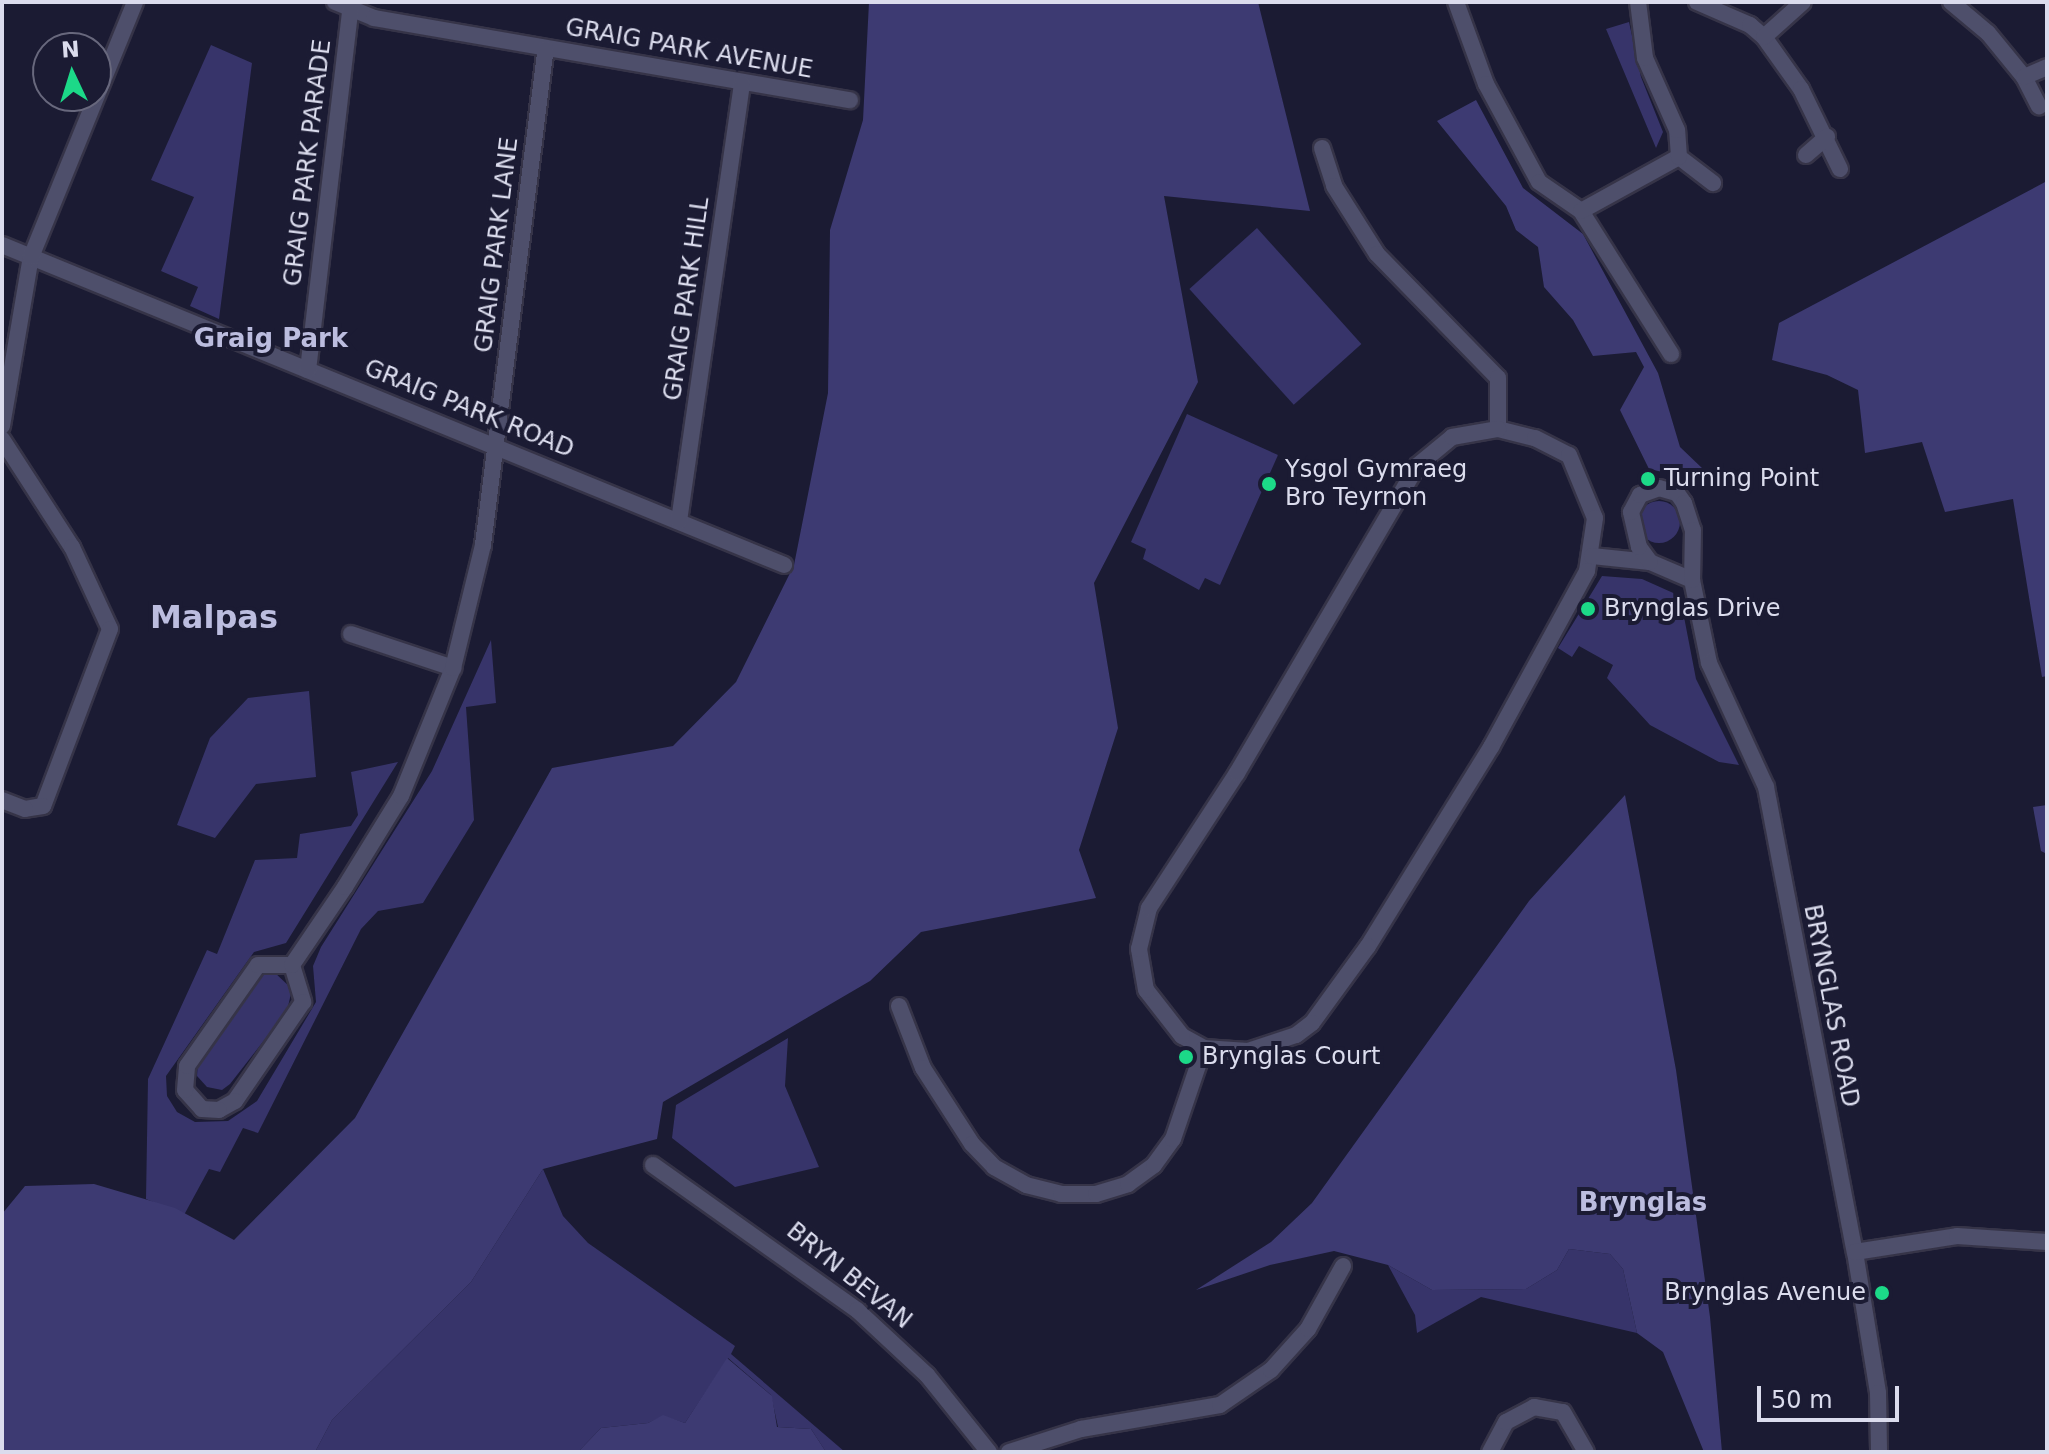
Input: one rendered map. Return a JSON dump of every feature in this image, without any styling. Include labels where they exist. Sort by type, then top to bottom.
[{"type":"street","points":[[2,426],[31,257],[135,2]]},
{"type":"street","points":[[1456,2],[1486,84],[1539,182],[1581,211],[1671,354]]},
{"type":"street","points":[[1638,2],[1645,58],[1677,130],[1679,157],[1713,183]]},
{"type":"street","points":[[1697,2],[1750,25],[1764,37],[1827,137],[1840,169]]},
{"type":"street","points":[[1764,37],[1803,2]]},
{"type":"street","points":[[1951,2],[1988,33],[2024,77],[2039,106]]},
{"type":"street","name":"GRAIG PARK AVENUE","points":[[342,6],[546,49],[850,100]]},
{"type":"street","name":"GRAIG PARK PARADE","points":[[308,370],[342,6]]},
{"type":"street","name":"GRAIG PARK LANE","points":[[292,965],[401,796],[453,668],[483,545],[546,49]]},
{"type":"street","points":[[2024,77],[2047,67]]},
{"type":"street","name":"GRAIG PARK HILL","points":[[679,521],[742,84]]},
{"type":"street","points":[[1806,155],[1827,137]]},
{"type":"street","points":[[1322,148],[1334,186],[1377,254],[1498,378],[1498,429]]},
{"type":"street","points":[[1581,211],[1679,157]]},
{"type":"street","name":"GRAIG PARK ROAD","points":[[2,245],[784,565]]},
{"type":"street","points":[[1498,429],[1535,438],[1569,455],[1595,518],[1592,556],[1573,600],[1491,747],[1368,946],[1312,1023],[1296,1035],[1248,1051],[1204,1048],[1182,1036],[1146,990],[1139,949],[1149,908],[1237,773],[1417,466],[1452,437],[1498,429]]},
{"type":"street","points":[[2,439],[72,547],[110,629],[43,806],[25,809],[2,800]]},
{"type":"street","name":"BRYNGLAS ROAD","points":[[1650,562],[1639,547],[1631,512],[1640,495],[1659,488],[1677,493],[1684,503],[1693,530],[1692,580],[1713,676],[1766,787],[1855,1252],[1878,1393],[1879,1452]]},
{"type":"street","points":[[1592,556],[1650,562],[1692,580]]},
{"type":"street","points":[[351,634],[453,668]]},
{"type":"street","points":[[258,965],[292,965],[303,1002],[235,1101],[219,1110],[202,1109],[185,1090],[187,1066],[258,965]]},
{"type":"street","points":[[899,1006],[923,1068],[972,1144],[994,1167],[1026,1185],[1061,1194],[1096,1194],[1117,1187],[1154,1165],[1173,1139],[1204,1048]]},
{"type":"street","name":"BRYN BEVAN","points":[[653,1165],[725,1211],[857,1310],[927,1375],[989,1452]]},
{"type":"street","points":[[1855,1252],[1957,1236],[2047,1242]]},
{"type":"street","points":[[1009,1452],[1081,1429],[1220,1405],[1271,1370],[1308,1329],[1343,1266]]},
{"type":"street","points":[[1490,1452],[1506,1422],[1534,1407],[1563,1412],[1586,1452]]},
{"type":"shaded area","points":[[869,2],[1258,2],[1310,211],[1164,196],[1198,382],[1094,583],[1118,728],[1079,850],[1096,898],[921,932],[870,981],[663,1102],[657,1139],[543,1169],[471,1282],[332,1420],[315,1452],[2,1452],[2,1214],[25,1186],[94,1184],[175,1208],[234,1240],[355,1118],[552,768],[673,746],[736,682],[794,565],[828,393],[830,230],[863,120]]},
{"type":"shaded area","points":[[1629,22],[1641,77],[1663,132],[1656,148],[1606,29]]},
{"type":"shaded area","points":[[211,45],[252,63],[219,319],[190,306],[198,287],[161,271],[194,197],[151,180]]},
{"type":"shaded area","points":[[1476,100],[1523,188],[1583,234],[1658,373],[1680,447],[1703,469],[1672,474],[1649,469],[1620,410],[1644,367],[1636,352],[1593,356],[1573,320],[1544,287],[1538,247],[1516,230],[1506,206],[1437,121]]},
{"type":"shaded area","points":[[2047,181],[2047,676],[2042,677],[2013,499],[1945,512],[1922,442],[1865,453],[1858,390],[1827,375],[1772,360],[1779,323]]},
{"type":"shaded area","points":[[1257,228],[1361,344],[1294,405],[1189,289]]},
{"type":"shaded area","points":[[1187,414],[1278,455],[1220,585],[1205,578],[1199,590],[1143,559],[1146,549],[1131,542]]},
{"type":"shaded area","points":[[1659,501],[1674,507],[1680,522],[1674,537],[1659,543],[1644,537],[1638,522],[1644,507]]},
{"type":"shaded area","points":[[1602,576],[1642,579],[1680,596],[1696,679],[1739,765],[1719,762],[1650,725],[1607,678],[1613,665],[1579,646],[1572,657],[1558,648]]},
{"type":"shaded area","points":[[491,640],[496,703],[466,707],[474,820],[423,903],[378,911],[361,929],[258,1133],[243,1128],[220,1172],[209,1169],[184,1215],[146,1199],[148,1079],[207,950],[217,954],[255,860],[297,858],[300,834],[351,826],[358,815],[351,772],[398,762],[286,943],[254,952],[166,1076],[167,1096],[177,1112],[195,1122],[228,1121],[257,1101],[316,1002],[313,966],[321,947],[432,771]]},
{"type":"shaded area","points":[[309,691],[316,777],[256,784],[215,838],[177,825],[210,738],[248,698]]},
{"type":"shaded area","points":[[1625,795],[1676,1070],[1710,1317],[1722,1452],[1704,1452],[1663,1352],[1637,1333],[1623,1269],[1610,1254],[1569,1249],[1557,1270],[1526,1289],[1432,1290],[1388,1265],[1334,1251],[1270,1265],[1196,1290],[1271,1242],[1312,1203],[1529,901]]},
{"type":"shaded area","points":[[2047,805],[2047,854],[2041,851],[2033,807]]},
{"type":"shaded area","points":[[273,971],[292,989],[287,1011],[230,1084],[222,1090],[207,1087],[197,1076],[198,1060],[258,977]]},
{"type":"shaded area","points":[[788,1038],[785,1086],[819,1167],[735,1187],[672,1138],[676,1105]]},
{"type":"shaded area","points":[[543,1169],[563,1216],[588,1243],[735,1346],[731,1354],[845,1452],[826,1452],[811,1429],[778,1427],[771,1395],[728,1358],[685,1423],[663,1416],[648,1423],[601,1428],[578,1452],[315,1452],[332,1420],[471,1282]]},
{"type":"shaded area","points":[[1569,1249],[1610,1254],[1623,1269],[1637,1333],[1481,1297],[1417,1333],[1415,1315],[1388,1265],[1432,1290],[1526,1289],[1557,1270]]},
{"type":"shaded area","points":[[727,1358],[772,1396],[777,1427],[811,1429],[826,1452],[578,1452],[601,1428],[648,1423],[663,1415],[685,1423]]},
{"type":"place","name":"Turning Point","points":[[1648,479]]},
{"type":"place","name":"Ysgol Gymraeg Bro Teyrnon","points":[[1269,484]]},
{"type":"place","name":"Brynglas Drive","points":[[1588,609]]},
{"type":"place","name":"Brynglas Court","points":[[1186,1057]]},
{"type":"place","name":"Brynglas Avenue","points":[[1882,1293]]},
{"type":"district","name":"Graig Park","points":[[271,339]]},
{"type":"district","name":"Malpas","points":[[214,617]]},
{"type":"district","name":"Brynglas","points":[[1643,1203]]}]
